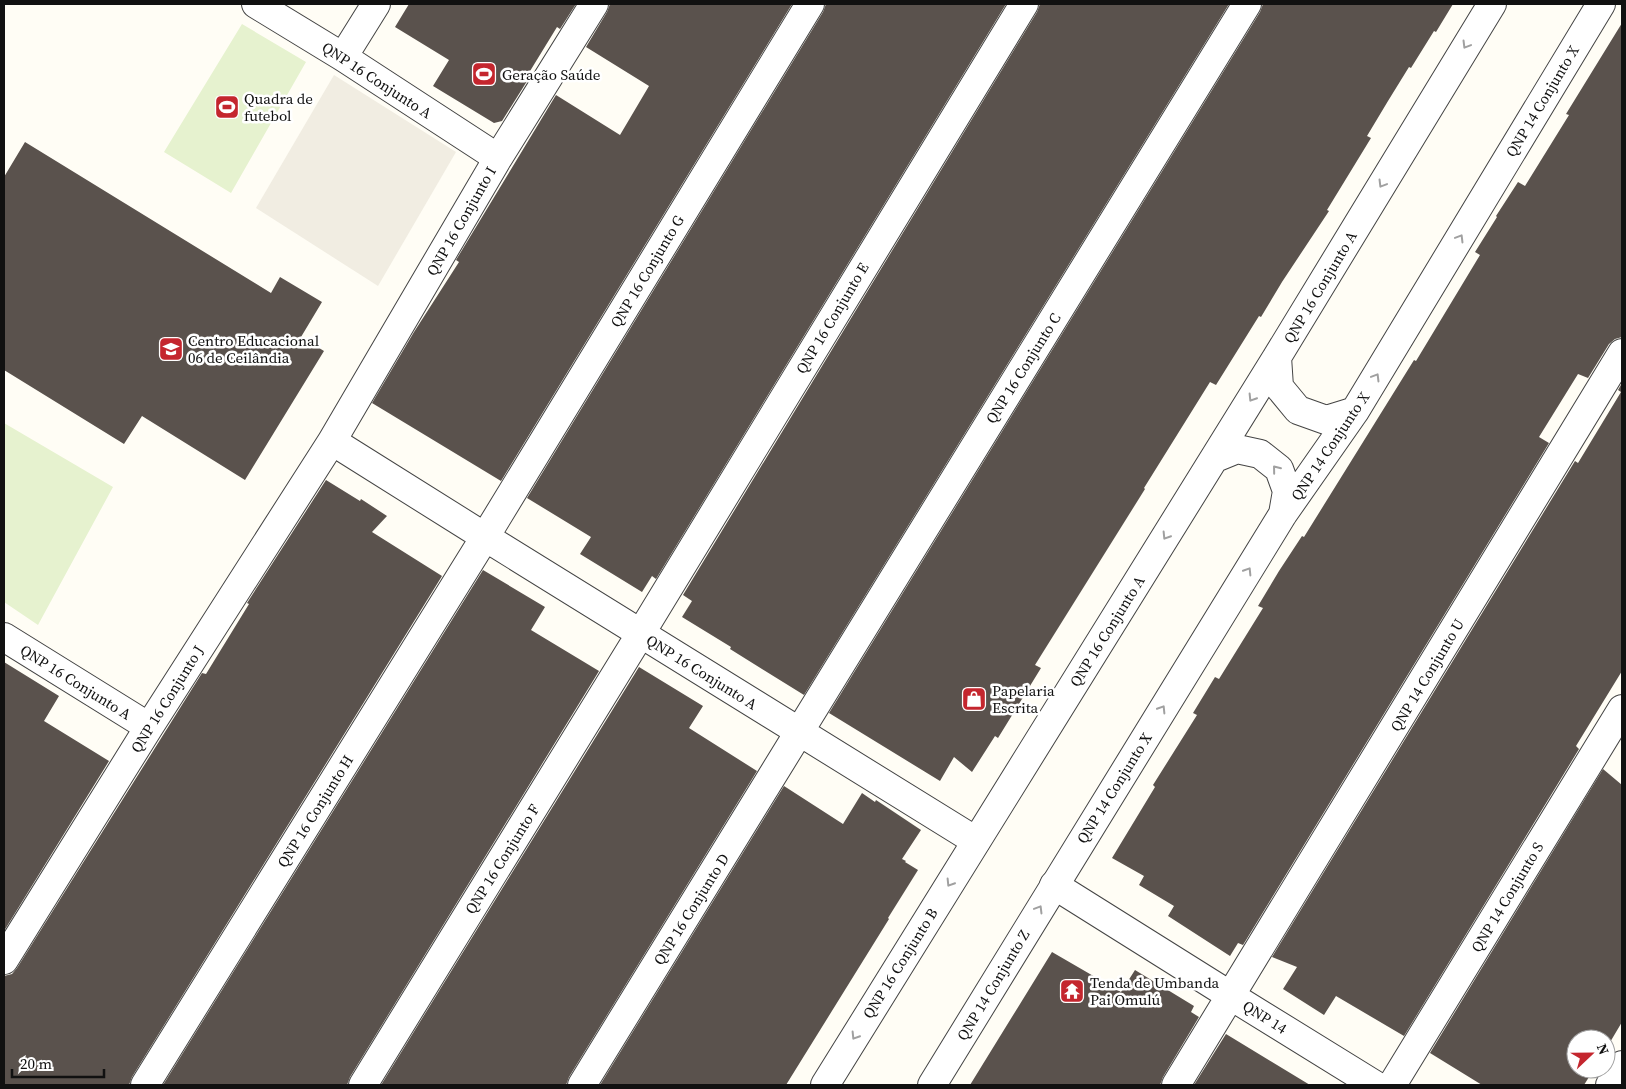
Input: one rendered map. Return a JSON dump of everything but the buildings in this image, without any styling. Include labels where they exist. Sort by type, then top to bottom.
[{"type":"street","name":"QNP 16 Conjunto A","points":[[256,4],[343,57],[498,158]]},
{"type":"street","points":[[343,57],[376,4]]},
{"type":"street","name":"QNP 16 Conjunto I","points":[[332,441],[498,158],[594,4]]},
{"type":"street","name":"QNP 16 Conjunto G","points":[[485,537],[810,4]]},
{"type":"street","name":"QNP 16 Conjunto E","points":[[641,633],[1024,4]]},
{"type":"street","name":"QNP 16 Conjunto C","points":[[799,733],[1247,4]]},
{"type":"street","name":"QNP 16 Conjunto A","points":[[332,441],[976,842],[1278,357],[1492,4]]},
{"type":"street","name":"QNP 14 Conjunto X","points":[[1054,885],[1283,514],[1355,411],[1601,4]]},
{"type":"street","name":"QNP 14 Conjunto U","points":[[1176,1085],[1622,353]]},
{"type":"street","points":[[1278,357],[1279,387],[1298,410],[1326,420],[1355,411]]},
{"type":"street","name":"QNP 16 Conjunto J","points":[[4,960],[149,727],[332,441]]},
{"type":"street","points":[[1215,458],[1237,449],[1260,454],[1273,464],[1279,469],[1287,490],[1283,514]]},
{"type":"street","name":"QNP 16 Conjunto H","points":[[146,1085],[485,537]]},
{"type":"street","name":"QNP 16 Conjunto F","points":[[363,1085],[641,633]]},
{"type":"street","name":"QNP 16 Conjunto A","points":[[4,637],[149,727]]},
{"type":"street","name":"QNP 14 Conjunto S","points":[[1392,1085],[1622,709]]},
{"type":"street","name":"QNP 16 Conjunto D","points":[[582,1085],[799,733]]},
{"type":"street","name":"QNP 16 Conjunto B","points":[[825,1085],[976,842]]},
{"type":"street","name":"QNP 14","points":[[1054,885],[1375,1085]]},
{"type":"street","name":"QNP 14 Conjunto Z","points":[[932,1085],[1054,885]]},
{"type":"street","points":[[1610,1085],[1622,1065]]},
{"type":"green space","points":[[242,24],[306,62],[231,193],[164,152]]},
{"type":"green space","points":[[4,423],[113,487],[38,625],[4,602]]},
{"type":"shaded area","points":[[334,75],[456,152],[378,286],[256,208]]},
{"type":"place","name":"Geração Saúde","points":[[484,74]]},
{"type":"place","name":"Quadra de futebol","points":[[227,107]]},
{"type":"place","name":"Centro Educacional 06 de Ceilândia","points":[[171,349]]},
{"type":"place","name":"Papelaria Escrita","points":[[974,699]]},
{"type":"place","name":"Tenda de Umbanda Pai Omulú","points":[[1072,991]]}]
